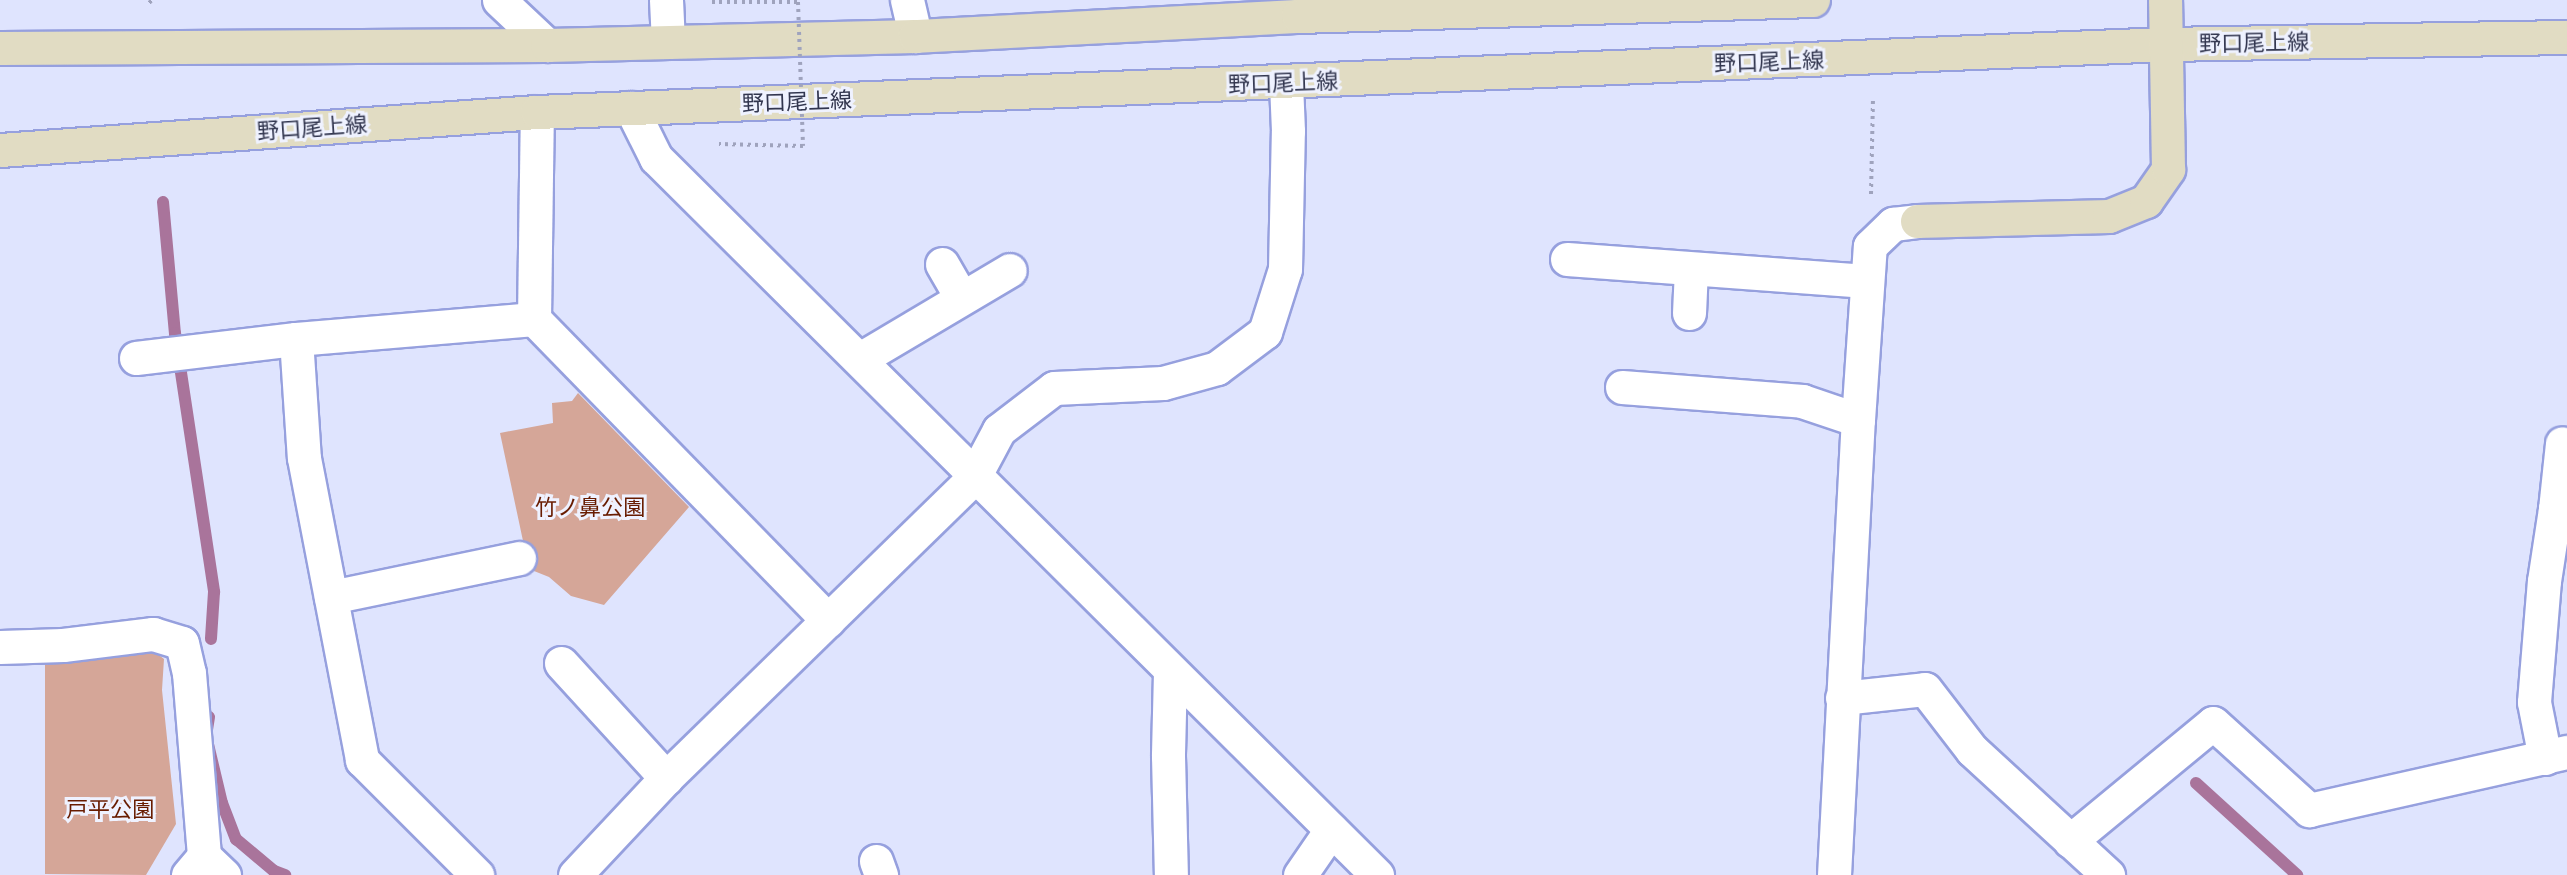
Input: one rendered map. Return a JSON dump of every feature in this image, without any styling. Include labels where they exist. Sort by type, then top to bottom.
[{"type":"main road","points":[[0,48],[547,45],[915,36],[1298,8],[1813,0]]},
{"type":"main road","points":[[1917,221],[2109,216],[2146,201],[2168,168],[2165,0]]},
{"type":"main road","name":"野口尾上線","points":[[0,150],[537,112],[1286,83],[2165,44],[2567,37]]},
{"type":"street","points":[[499,0],[547,45]]},
{"type":"street","points":[[666,0],[668,42]]},
{"type":"street","points":[[907,0],[915,36]]},
{"type":"street","points":[[575,875],[666,778],[974,477],[999,430],[1054,388],[1163,383],[1216,368],[1265,332],[1285,269],[1288,131],[1286,83]]},
{"type":"street","points":[[632,108],[656,158],[860,359],[974,477],[1170,672],[1377,875]]},
{"type":"street","points":[[537,112],[534,319],[828,620]]},
{"type":"street","points":[[1833,875],[1866,281],[1870,246],[1893,224],[1917,221]]},
{"type":"street","points":[[1567,260],[1866,281]]},
{"type":"street","points":[[942,264],[962,298]]},
{"type":"street","points":[[1689,313],[1691,269]]},
{"type":"street","points":[[860,359],[1010,270]]},
{"type":"street","points":[[149,356],[296,339],[534,319]]},
{"type":"street","points":[[296,339],[304,458],[362,760],[477,875]]},
{"type":"street","points":[[1622,387],[1802,401],[1858,420]]},
{"type":"street","points":[[2070,841],[2213,723],[2309,810],[2556,755],[2534,702],[2544,581],[2561,510],[2562,442]]},
{"type":"street","points":[[331,597],[519,558]]},
{"type":"street","points":[[0,647],[63,645],[153,634],[182,643],[189,673],[205,869]]},
{"type":"street","points":[[561,663],[666,778]]},
{"type":"street","points":[[1170,672],[1168,756],[1171,875]]},
{"type":"street","points":[[1842,698],[1925,689],[1972,750],[2108,875]]},
{"type":"street","points":[[1300,875],[1331,830]]},
{"type":"path","points":[[712,2],[798,2],[803,146],[718,144]]},
{"type":"path","points":[[1870,246],[1874,100]]},
{"type":"green space","name":"竹ノ鼻公園","points":[[578,393],[689,507],[604,605],[571,596],[549,577],[529,569],[500,433],[553,423],[552,403],[572,401]]},
{"type":"green space","name":"戸平公園","points":[[147,646],[164,659],[162,690],[176,824],[146,875],[45,874],[45,661]]},
{"type":"waterway","points":[[163,202],[175,333],[214,592],[211,639]]},
{"type":"waterway","points":[[209,717],[206,736],[222,803],[236,839],[274,871],[285,875]]},
{"type":"waterway","points":[[2196,783],[2297,875]]}]
